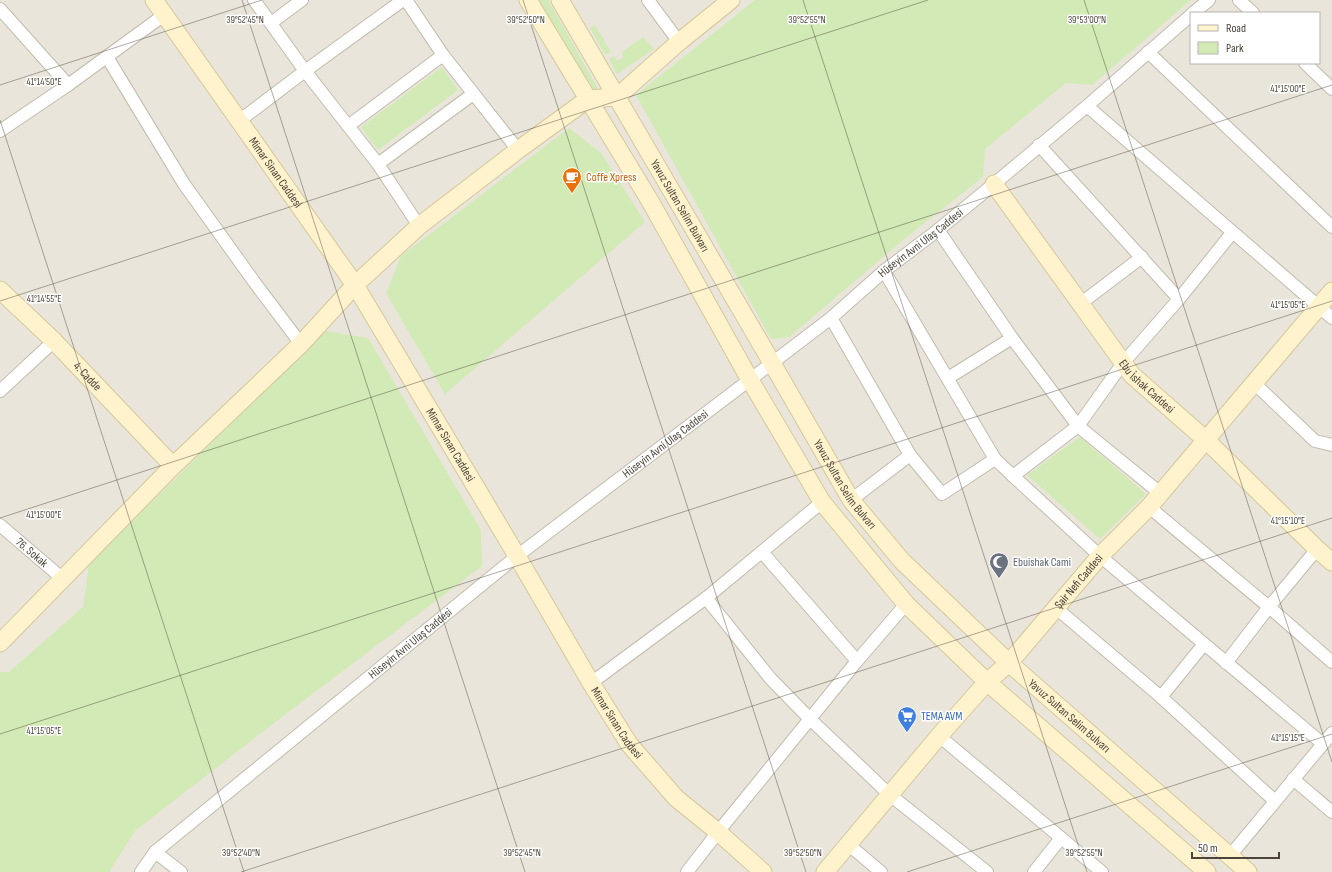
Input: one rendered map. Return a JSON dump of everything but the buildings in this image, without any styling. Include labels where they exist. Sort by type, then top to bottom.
[{"type":"main road","name":"Mimar Sinan Caddesi","points":[[154,0],[355,285],[591,683],[629,744],[676,798],[718,832],[763,872]]},
{"type":"main road","name":"Yavuz Sultan Selim Bulvarı","points":[[528,0],[650,201],[750,380],[822,502],[906,604],[987,682],[1207,872]]},
{"type":"main road","name":"Yavuz Sultan Selim Bulvarı","points":[[560,0],[851,500],[902,561],[1009,663],[1248,872]]},
{"type":"main road","points":[[0,643],[173,466],[301,344],[355,285],[419,226],[518,150],[588,99],[617,97],[679,42],[731,0]]},
{"type":"main road","name":"Ebu İshak Caddesi","points":[[994,184],[1132,375],[1206,440],[1332,562]]},
{"type":"main road","name":"4. Cadde","points":[[0,290],[54,341],[173,466]]},
{"type":"main road","name":"Şair Nefi Caddesi","points":[[826,872],[939,736],[987,682],[1009,663],[1100,556],[1149,507],[1332,291]]},
{"type":"street","points":[[254,0],[305,71],[378,164],[419,226]]},
{"type":"street","points":[[271,22],[302,0]]},
{"type":"street","points":[[239,121],[403,0]]},
{"type":"street","points":[[406,0],[443,55],[518,150]]},
{"type":"street","points":[[648,0],[679,42]]},
{"type":"street","points":[[1194,12],[1209,0]]},
{"type":"street","points":[[1239,0],[1252,12]]},
{"type":"street","points":[[0,9],[68,85]]},
{"type":"street","points":[[0,131],[68,85],[164,15]]},
{"type":"street","name":"Hüseyin Avni Ulaş Caddesi","points":[[142,872],[155,852],[517,556],[831,318],[884,271],[938,230],[1087,106],[1190,16]]},
{"type":"street","points":[[1148,52],[1332,227]]},
{"type":"street","points":[[348,126],[443,55]]},
{"type":"street","points":[[107,57],[184,184],[301,344]]},
{"type":"street","points":[[1306,64],[1332,89]]},
{"type":"street","points":[[378,164],[473,94]]},
{"type":"street","points":[[1087,106],[1332,318]]},
{"type":"street","points":[[1039,145],[1179,299]]},
{"type":"street","points":[[938,230],[1012,338],[1078,426],[1160,493]]},
{"type":"street","points":[[1013,476],[1078,426],[1123,363],[1179,299],[1232,232]]},
{"type":"street","points":[[1080,304],[1142,257]]},
{"type":"street","points":[[884,271],[995,458],[1100,556],[1323,744]]},
{"type":"street","points":[[831,318],[910,455],[942,494],[995,458]]},
{"type":"street","points":[[948,378],[1012,338]]},
{"type":"street","points":[[0,391],[54,341]]},
{"type":"street","points":[[1254,383],[1315,441],[1332,445]]},
{"type":"street","points":[[851,500],[910,455]]},
{"type":"street","points":[[591,683],[706,598],[822,502]]},
{"type":"street","points":[[1149,507],[1269,607],[1332,662]]},
{"type":"street","name":"76. Sokak","points":[[0,525],[63,579]]},
{"type":"street","points":[[1226,663],[1269,607],[1317,549]]},
{"type":"street","points":[[762,552],[857,661]]},
{"type":"street","points":[[706,598],[770,678],[810,719],[890,795],[986,872]]},
{"type":"street","points":[[687,872],[857,661],[906,604]]},
{"type":"street","points":[[1056,608],[1161,697],[1275,801]]},
{"type":"street","points":[[1161,697],[1204,644]]},
{"type":"street","points":[[1230,857],[1332,733]]},
{"type":"street","points":[[939,736],[1102,872]]},
{"type":"street","points":[[1293,780],[1332,812]]},
{"type":"street","points":[[1034,872],[1062,838]]},
{"type":"street","points":[[848,844],[881,872]]},
{"type":"street","points":[[155,852],[181,872]]},
{"type":"shaded area","points":[[0,0],[1332,0],[1332,872],[0,872]]},
{"type":"green space","points":[[539,0],[548,0],[598,89],[592,94]]},
{"type":"green space","points":[[755,0],[1191,0],[1092,85],[1066,83],[985,149],[983,177],[908,236],[789,337],[771,339],[636,95]]},
{"type":"green space","points":[[595,25],[611,52],[605,55],[590,28]]},
{"type":"green space","points":[[643,37],[654,49],[617,74],[609,59],[614,56],[617,61],[622,58],[623,59],[622,52]]},
{"type":"green space","points":[[442,67],[458,90],[378,150],[361,127]]},
{"type":"green space","points":[[569,128],[601,153],[645,222],[445,394],[386,293],[401,256]]},
{"type":"green space","points":[[325,331],[368,338],[481,530],[482,566],[274,723],[135,831],[109,872],[0,872],[0,672],[9,672],[83,607],[89,564]]},
{"type":"green space","points":[[1080,437],[1146,494],[1100,539],[1027,475]]},
{"type":"place","name":"Coffe Xpress","points":[[572,194]]},
{"type":"place","name":"Ebuishak Cami","points":[[999,579]]},
{"type":"place","name":"TEMA AVM","points":[[907,733]]}]
